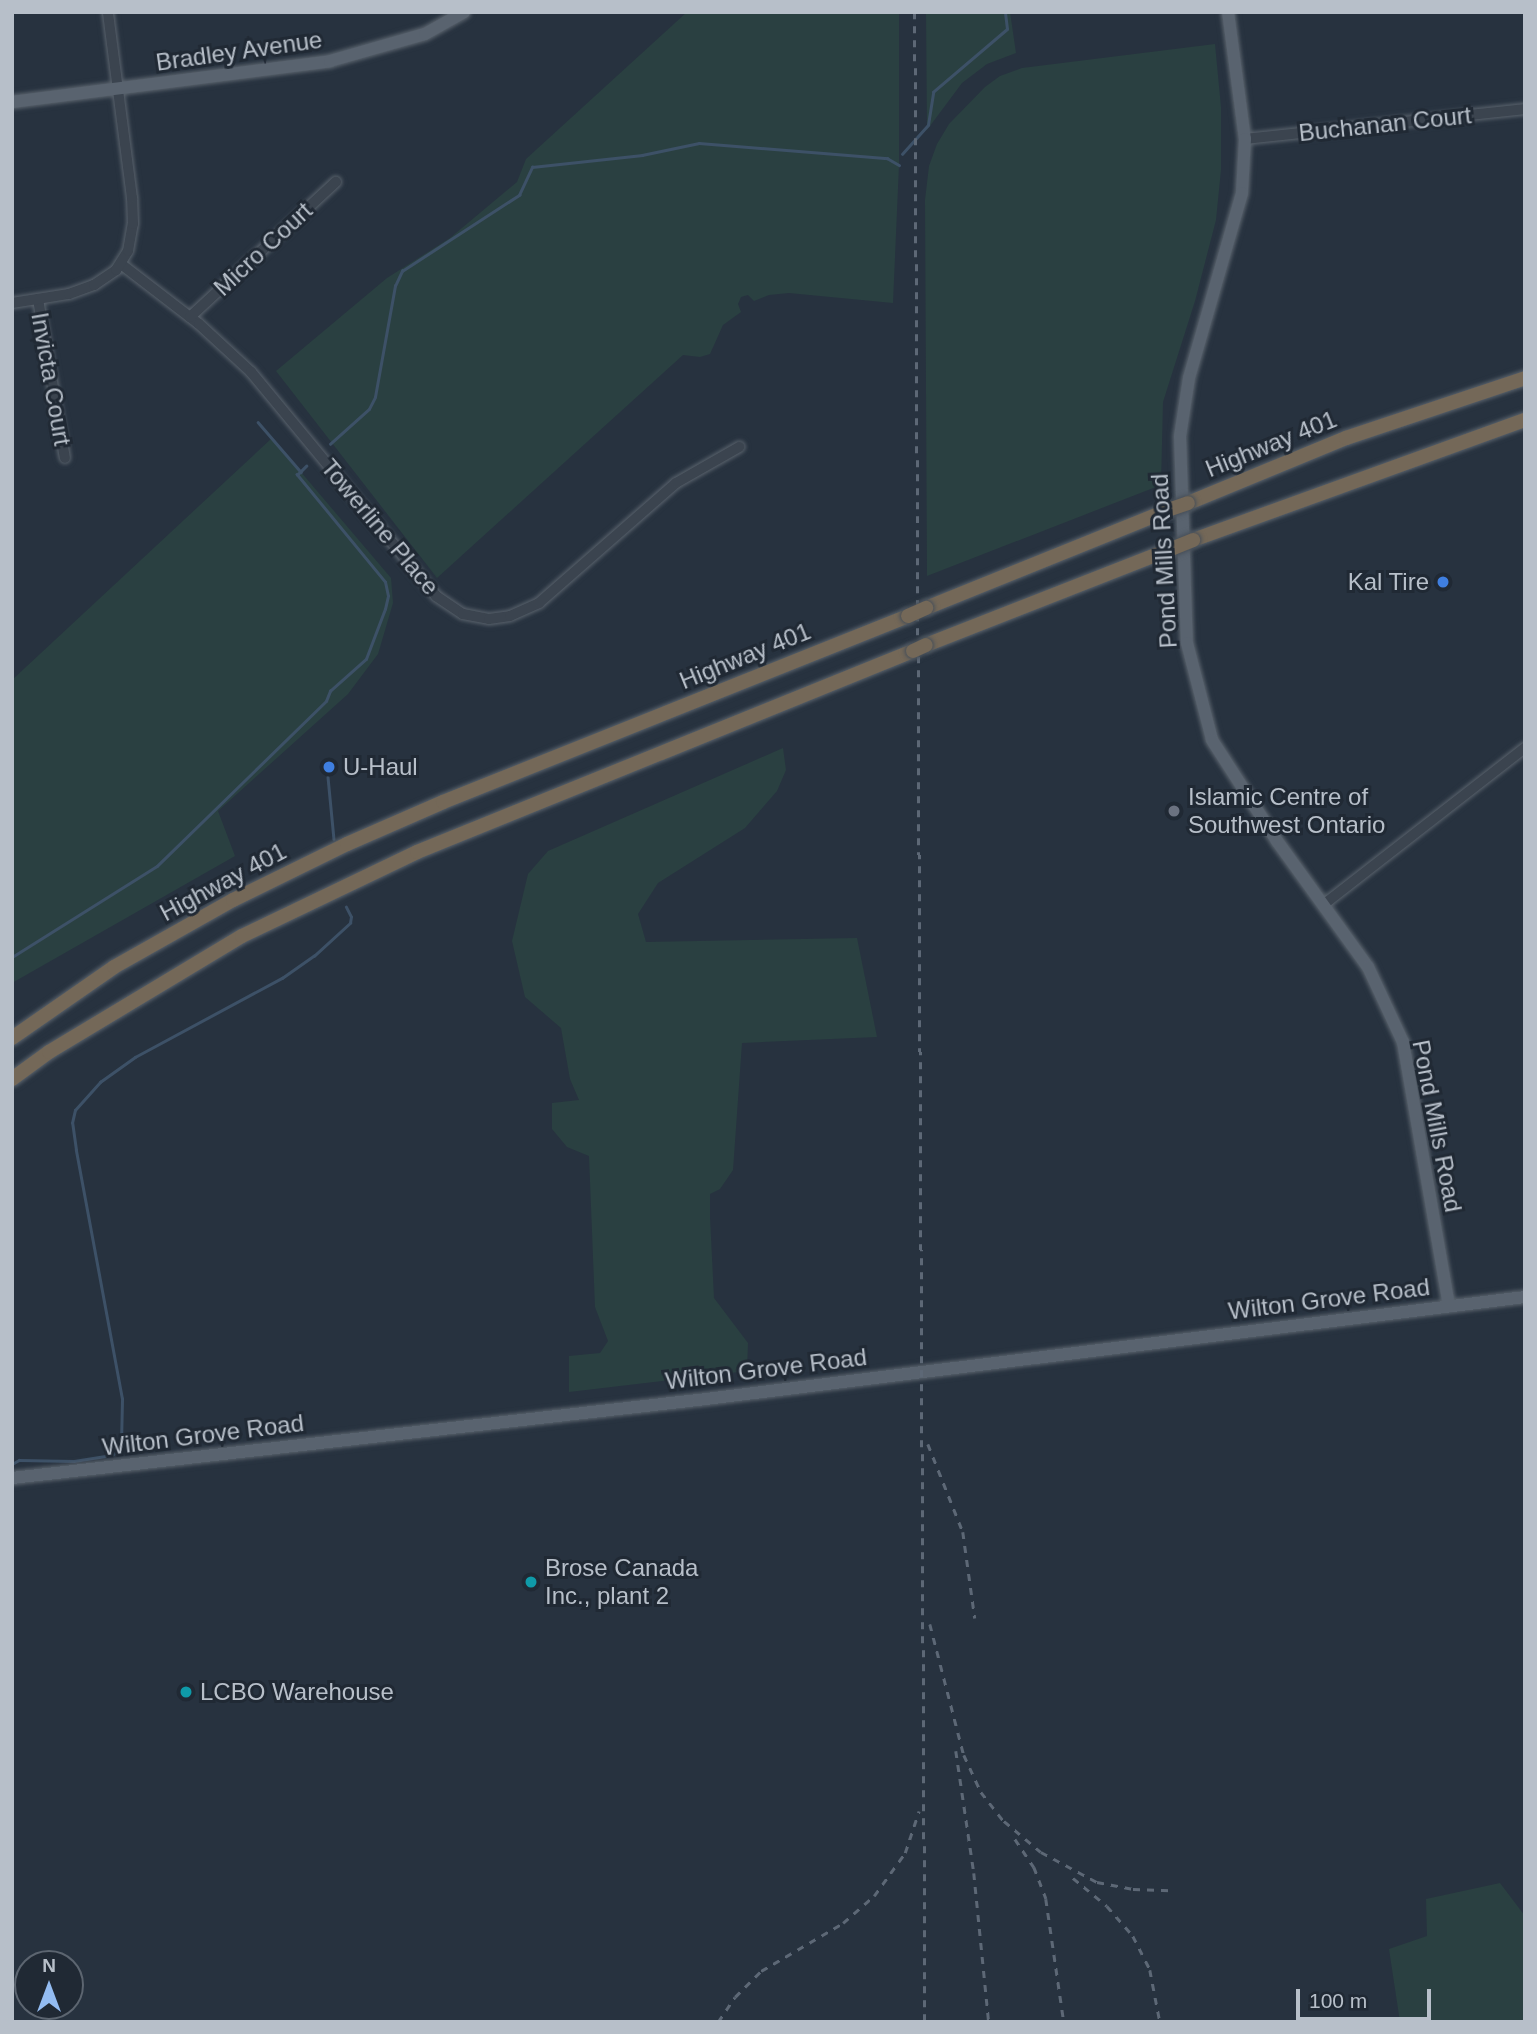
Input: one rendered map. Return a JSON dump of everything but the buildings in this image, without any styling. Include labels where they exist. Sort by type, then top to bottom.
[{"type":"highway","name":"Highway 401","points":[[12,1038],[114,967],[233,900],[348,844],[455,797],[1346,438],[1525,378]]},
{"type":"highway","points":[[12,1079],[49,1052],[242,936],[417,852],[1193,540],[1525,420]]},
{"type":"highway","points":[[12,1027],[43,1014]]},
{"type":"main road","name":"Bradley Avenue","points":[[12,102],[330,61],[425,34],[464,12]]},
{"type":"main road","name":"Pond Mills Road","points":[[1228,12],[1245,139],[1242,193],[1189,378],[1180,436],[1187,643],[1212,740],[1368,967],[1403,1042],[1450,1306]]},
{"type":"main road","name":"Wilton Grove Road","points":[[12,1478],[698,1400],[1525,1297]]},
{"type":"street","points":[[12,303],[69,294],[94,285],[121,264],[128,251],[133,225],[108,12]]},
{"type":"street","name":"Buchanan Court","points":[[1245,139],[1525,109]]},
{"type":"street","name":"Micro Court","points":[[190,317],[336,182]]},
{"type":"street","name":"Towerline Place","points":[[121,264],[190,317],[251,372],[436,596],[453,610],[473,617],[510,616],[539,603],[677,483],[739,447]]},
{"type":"street","name":"Invicta Court","points":[[38,299],[65,458]]},
{"type":"street","points":[[1323,905],[1525,748]]},
{"type":"green space","points":[[687,12],[899,12],[899,165],[893,303],[789,293],[769,295],[754,301],[748,295],[741,297],[738,304],[741,312],[723,325],[710,354],[700,357],[683,355],[437,578],[276,371],[387,278],[450,238],[517,182],[526,159]]},
{"type":"green space","points":[[926,12],[1010,12],[1016,53],[987,64],[962,83],[927,130]]},
{"type":"green space","points":[[1215,44],[1221,107],[1221,170],[1216,220],[1195,301],[1163,402],[1161,485],[927,576],[925,200],[929,166],[937,144],[949,124],[985,87],[1000,76],[1022,68]]},
{"type":"green space","points":[[272,438],[391,578],[393,603],[378,654],[348,694],[218,811],[235,856],[12,983],[12,680]]},
{"type":"green space","points":[[783,748],[786,770],[777,791],[745,828],[658,883],[638,914],[646,942],[857,938],[877,1037],[742,1043],[733,1170],[720,1189],[710,1194],[710,1217],[714,1298],[748,1343],[747,1371],[569,1392],[569,1356],[600,1353],[608,1341],[595,1307],[589,1156],[567,1147],[552,1129],[552,1103],[579,1100],[570,1079],[561,1028],[525,997],[512,941],[528,874],[548,851]]},
{"type":"green space","points":[[1500,1883],[1525,1916],[1525,2022],[1400,2022],[1389,1949],[1427,1936],[1426,1899]]},
{"type":"waterway","points":[[902,154],[928,125],[933,92],[1007,29],[1005,12]]},
{"type":"waterway","points":[[330,444],[369,409],[375,397],[395,286],[402,271],[519,195],[532,167],[642,155],[699,143],[887,158],[899,165]]},
{"type":"waterway","points":[[258,422],[301,472]]},
{"type":"waterway","points":[[12,957],[157,866],[326,701],[330,691],[366,659],[385,609],[388,596],[385,582],[297,475],[306,466]]},
{"type":"waterway","points":[[328,777],[334,839]]},
{"type":"waterway","points":[[12,1464],[19,1460],[74,1461],[112,1455],[118,1451],[121,1444],[122,1399],[76,1150],[72,1123],[75,1110],[100,1082],[135,1057],[282,978],[314,956],[350,923],[351,917],[346,907]]},
{"type":"railway","points":[[915,12],[925,2022]]},
{"type":"railway","points":[[928,1444],[963,1532],[975,1618]]},
{"type":"railway","points":[[930,1624],[964,1755],[981,1792],[1004,1821],[1041,1852],[1097,1882],[1133,1889],[1170,1890]]},
{"type":"railway","points":[[956,1751],[974,1873],[989,2022]]},
{"type":"railway","points":[[718,2022],[735,1997],[761,1971],[843,1923],[874,1896],[905,1853],[919,1811]]},
{"type":"railway","points":[[1015,1839],[1034,1867],[1046,1899],[1064,2022]]},
{"type":"railway","points":[[1073,1878],[1107,1906],[1133,1936],[1150,1970],[1160,2022]]},
{"type":"place","name":"Kal Tire","points":[[1443,582]]},
{"type":"place","name":"U-Haul","points":[[329,767]]},
{"type":"place","name":"Islamic Centre of Southwest Ontario","points":[[1174,811]]},
{"type":"place","name":"Brose Canada Inc., plant 2","points":[[531,1582]]},
{"type":"place","name":"LCBO Warehouse","points":[[186,1692]]}]
